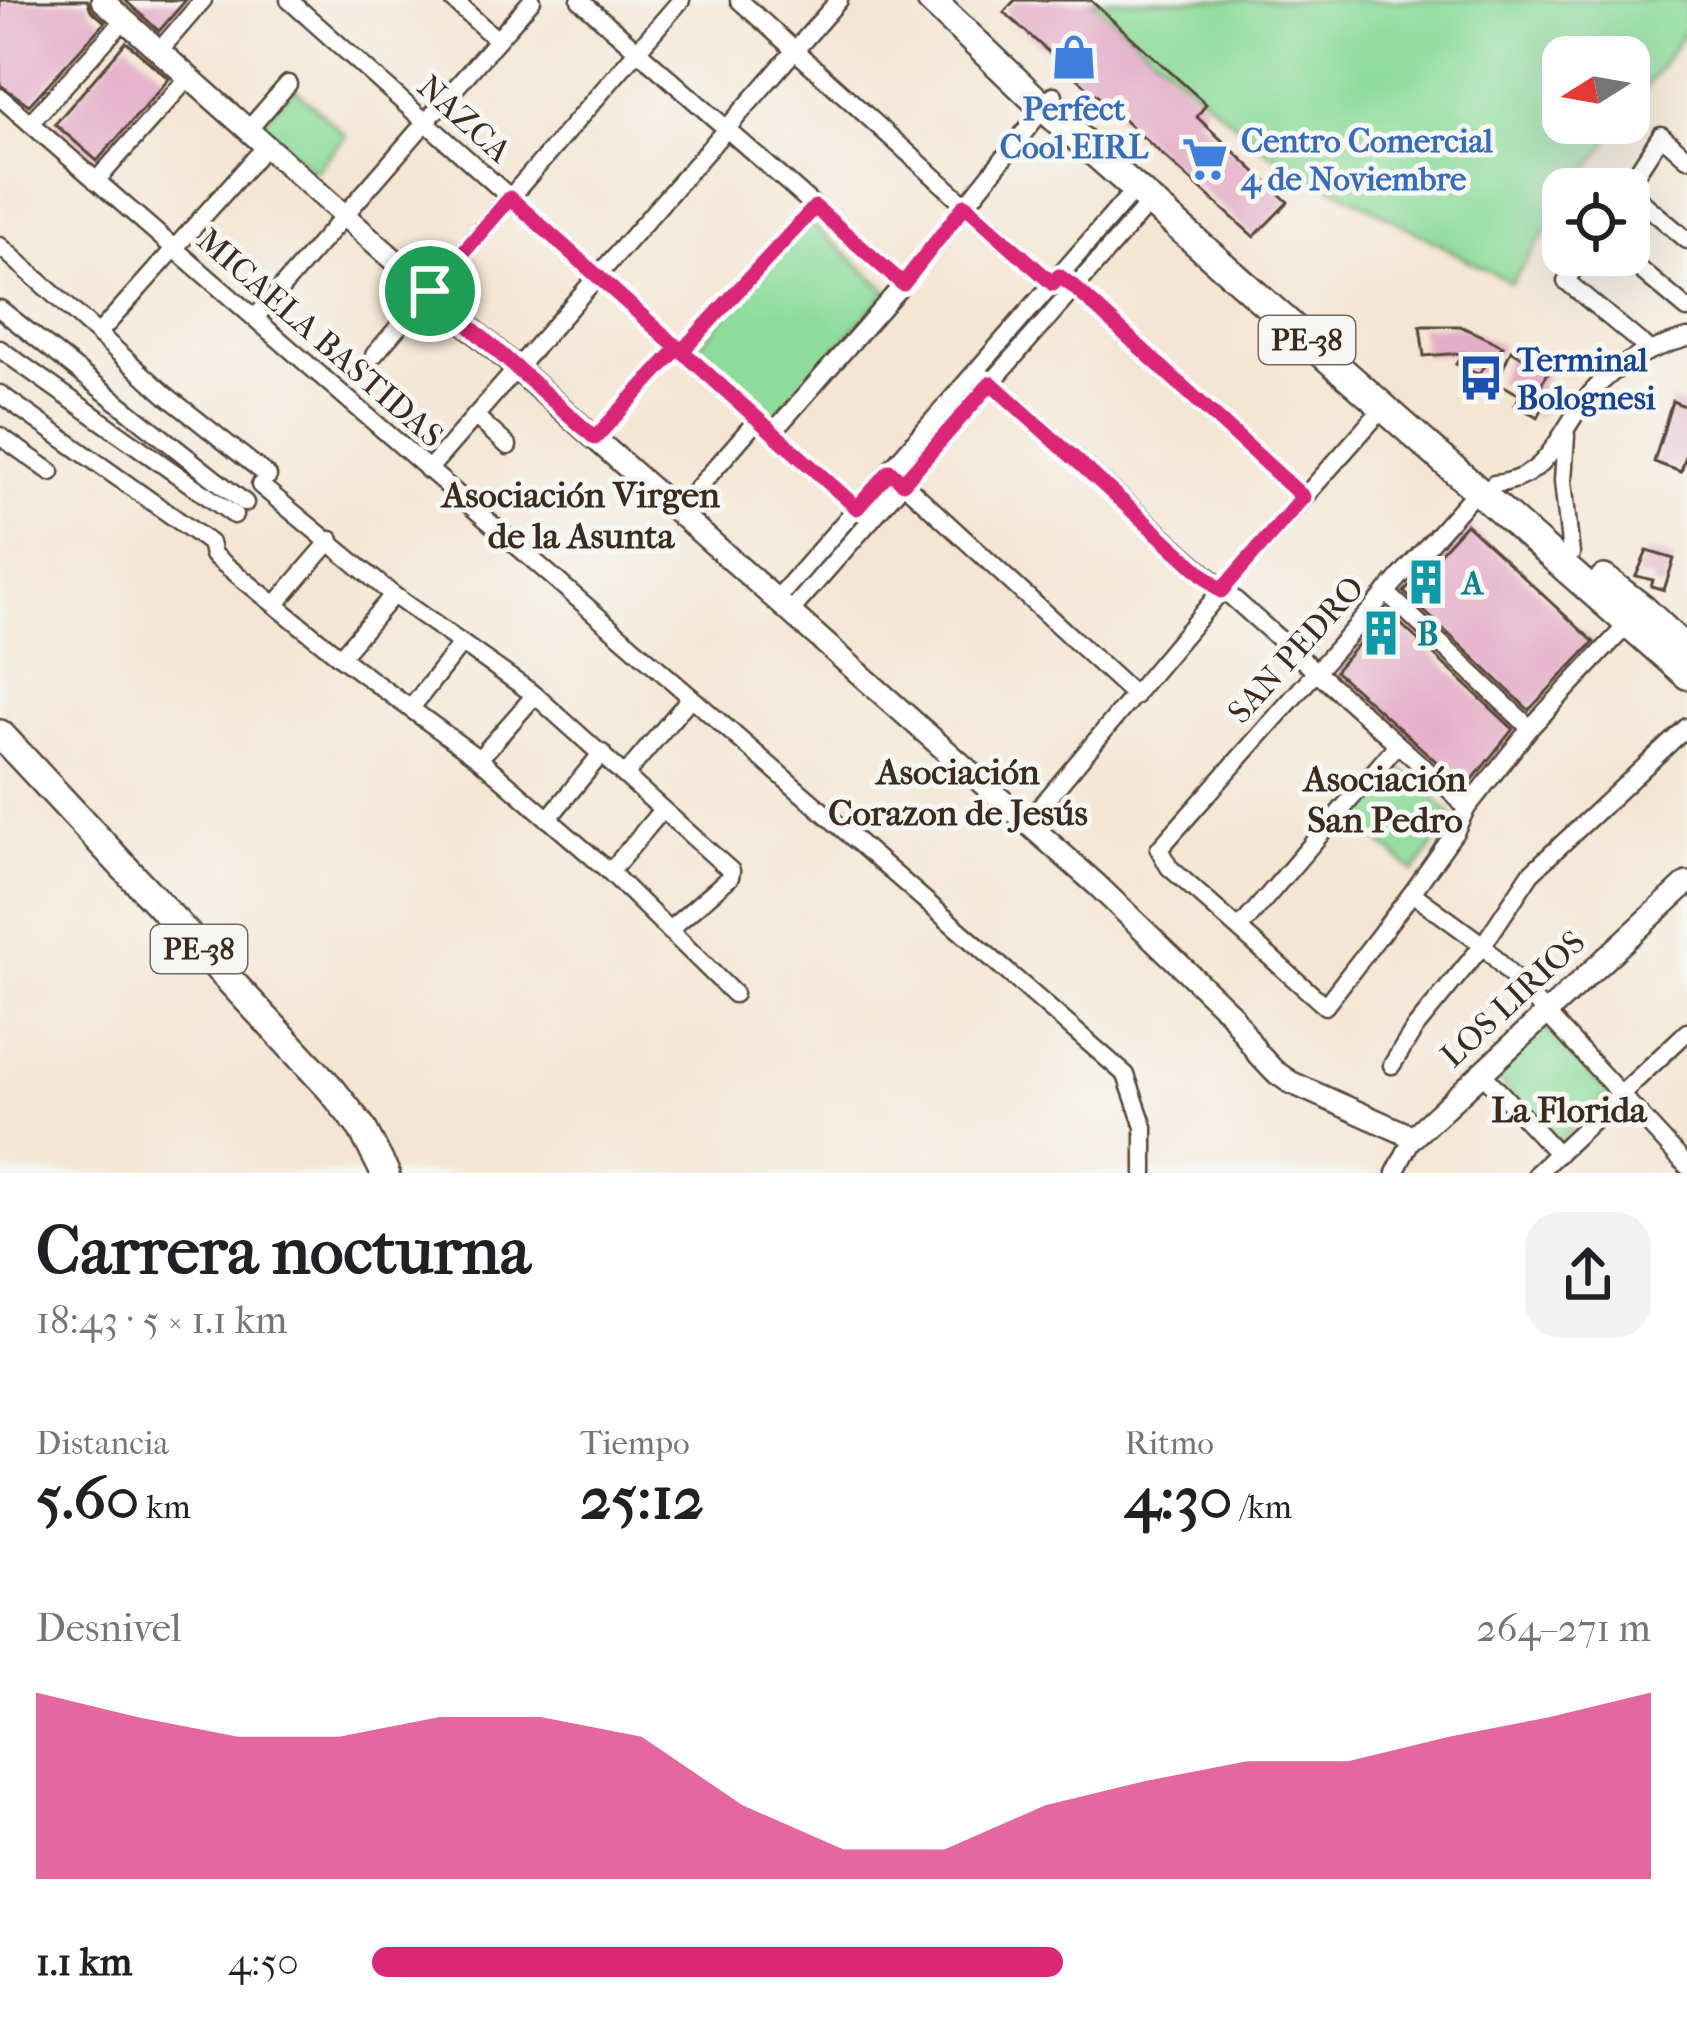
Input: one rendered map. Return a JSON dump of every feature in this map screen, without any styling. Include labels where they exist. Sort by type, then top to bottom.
[{"type":"highway","name":"PE-38","points":[[931,0],[1485,487],[1636,616],[1687,651]]},
{"type":"highway","name":"PE-38","points":[[959,0],[1048,101],[1142,195],[1383,408],[1570,554],[1636,616],[1687,675]]},
{"type":"highway","points":[[1636,616],[1687,630]]},
{"type":"highway","name":"PE-38","points":[[0,734],[332,1089],[362,1128],[385,1173]]},
{"type":"street","points":[[102,0],[1027,824],[1217,1000],[1274,1071],[1413,1137]]},
{"type":"street","points":[[159,51],[203,0]]},
{"type":"street","name":"NAZCA","points":[[289,0],[864,514]]},
{"type":"street","points":[[453,0],[497,40]]},
{"type":"street","points":[[255,318],[532,0]]},
{"type":"street","points":[[580,0],[903,284]]},
{"type":"street","points":[[374,355],[681,0]]},
{"type":"street","points":[[739,0],[965,205],[1062,282],[1303,497]]},
{"type":"street","points":[[428,470],[839,0]]},
{"type":"street","points":[[31,123],[124,20]]},
{"type":"street","points":[[96,181],[188,77]]},
{"type":"street","points":[[99,333],[174,249],[257,138],[288,84]]},
{"type":"street","name":"MICAELA BASTIDAS","points":[[0,97],[1126,1076],[1144,1127],[1144,1173]]},
{"type":"street","points":[[773,432],[903,284],[1048,101]]},
{"type":"street","points":[[1640,168],[1661,135],[1687,158]]},
{"type":"street","points":[[783,606],[1142,195]]},
{"type":"street","points":[[595,438],[815,207]]},
{"type":"street","points":[[1650,208],[1687,239]]},
{"type":"street","points":[[0,246],[394,595],[535,694],[731,874],[670,930]]},
{"type":"street","points":[[1569,276],[1566,281],[1648,349]]},
{"type":"street","points":[[1648,276],[1687,309]]},
{"type":"street","points":[[0,309],[239,509],[0,349]]},
{"type":"street","points":[[1485,487],[1535,471],[1551,457],[1601,382],[1648,349],[1687,338]]},
{"type":"street","points":[[984,377],[1466,809]]},
{"type":"street","points":[[0,394],[209,543],[213,555],[340,657],[479,759],[610,872],[734,994]]},
{"type":"street","points":[[1027,824],[1221,591],[1383,408]]},
{"type":"street","points":[[475,416],[508,446]]},
{"type":"street","points":[[677,512],[758,419]]},
{"type":"street","points":[[1567,427],[1563,481],[1570,554]]},
{"type":"street","points":[[0,436],[51,472]]},
{"type":"street","points":[[896,477],[1135,696]]},
{"type":"street","name":"SAN PEDRO","points":[[1240,928],[1169,867],[1159,849],[1485,487]]},
{"type":"street","points":[[276,604],[331,540]]},
{"type":"street","points":[[1386,592],[1530,728]]},
{"type":"street","points":[[340,657],[394,595]]},
{"type":"street","points":[[1397,745],[1240,928],[1325,1006],[1530,728],[1636,616]]},
{"type":"street","points":[[411,708],[461,644]]},
{"type":"street","points":[[479,759],[535,694]]},
{"type":"street","points":[[625,775],[691,698]]},
{"type":"street","points":[[1392,1065],[1414,1028],[1483,945],[1531,873],[1687,727]]},
{"type":"street","points":[[548,818],[602,753]]},
{"type":"street","points":[[610,872],[662,810]]},
{"type":"street","name":"LOS LIRIOS","points":[[1395,1173],[1413,1137],[1687,883]]},
{"type":"street","points":[[1412,893],[1483,945],[1687,1166]]},
{"type":"street","points":[[1537,1173],[1687,1033]]},
{"type":"street","points":[[1480,1071],[1558,1154]]},
{"type":"green space","points":[[1090,0],[1687,0],[1687,29],[1650,81],[1650,36],[1542,36],[1542,144],[1606,144],[1590,168],[1542,168],[1542,238],[1511,283],[1268,152]]},
{"type":"green space","points":[[294,88],[346,136],[314,172],[261,123]]},
{"type":"green space","points":[[810,222],[888,291],[774,419],[696,348]]},
{"type":"green space","points":[[1397,765],[1452,820],[1414,872],[1349,814],[1390,766]]},
{"type":"green space","points":[[1544,1027],[1609,1094],[1557,1143],[1493,1074]]},
{"type":"building","points":[[0,0],[87,0],[105,22],[29,105],[0,85]]},
{"type":"building","points":[[125,0],[186,0],[159,31]]},
{"type":"building","name":"Centro Comercial 4 de Noviembre","points":[[1015,0],[1090,0],[1206,104],[1197,117],[1288,202],[1254,237],[1004,12]]},
{"type":"building","points":[[126,42],[169,79],[97,161],[55,124]]},
{"type":"building","points":[[1420,326],[1460,326],[1503,346],[1478,374],[1456,364],[1463,353],[1424,356]]},
{"type":"building","points":[[1511,350],[1548,373],[1540,386],[1551,392],[1538,417],[1515,405],[1520,395],[1497,382]]},
{"type":"building","points":[[1672,401],[1687,407],[1687,453],[1681,472],[1654,462]]},
{"type":"building","points":[[1466,524],[1594,642],[1529,710],[1404,592]]},
{"type":"building","points":[[1647,551],[1674,559],[1664,590],[1651,586],[1653,580],[1636,576]]},
{"type":"building","points":[[1387,611],[1513,729],[1466,788],[1335,671]]},
{"type":"place","name":"Perfect Cool EIRL","points":[[1074,57]]},
{"type":"place","name":"Centro Comercial 4 de Noviembre","points":[[1205,159]]},
{"type":"place","name":"Terminal Bolognesi","points":[[1481,378]]},
{"type":"place","name":"A","points":[[1426,582]]},
{"type":"place","name":"B","points":[[1381,633]]},
{"type":"district","name":"Asociación Virgen de la Asunta","points":[[581,514]]},
{"type":"district","name":"Asociación Corazon de Jesús","points":[[958,792]]},
{"type":"district","name":"Asociación San Pedro","points":[[1385,798]]},
{"type":"district","name":"La Florida","points":[[1569,1109]]},
{"type":"route","points":[[510,198],[682,351],[815,207],[903,284],[965,205],[1053,284],[1059,276],[1074,287],[1303,497],[1221,591],[991,383],[903,483],[890,471],[857,508],[678,348],[595,438],[430,291],[510,198]]}]
